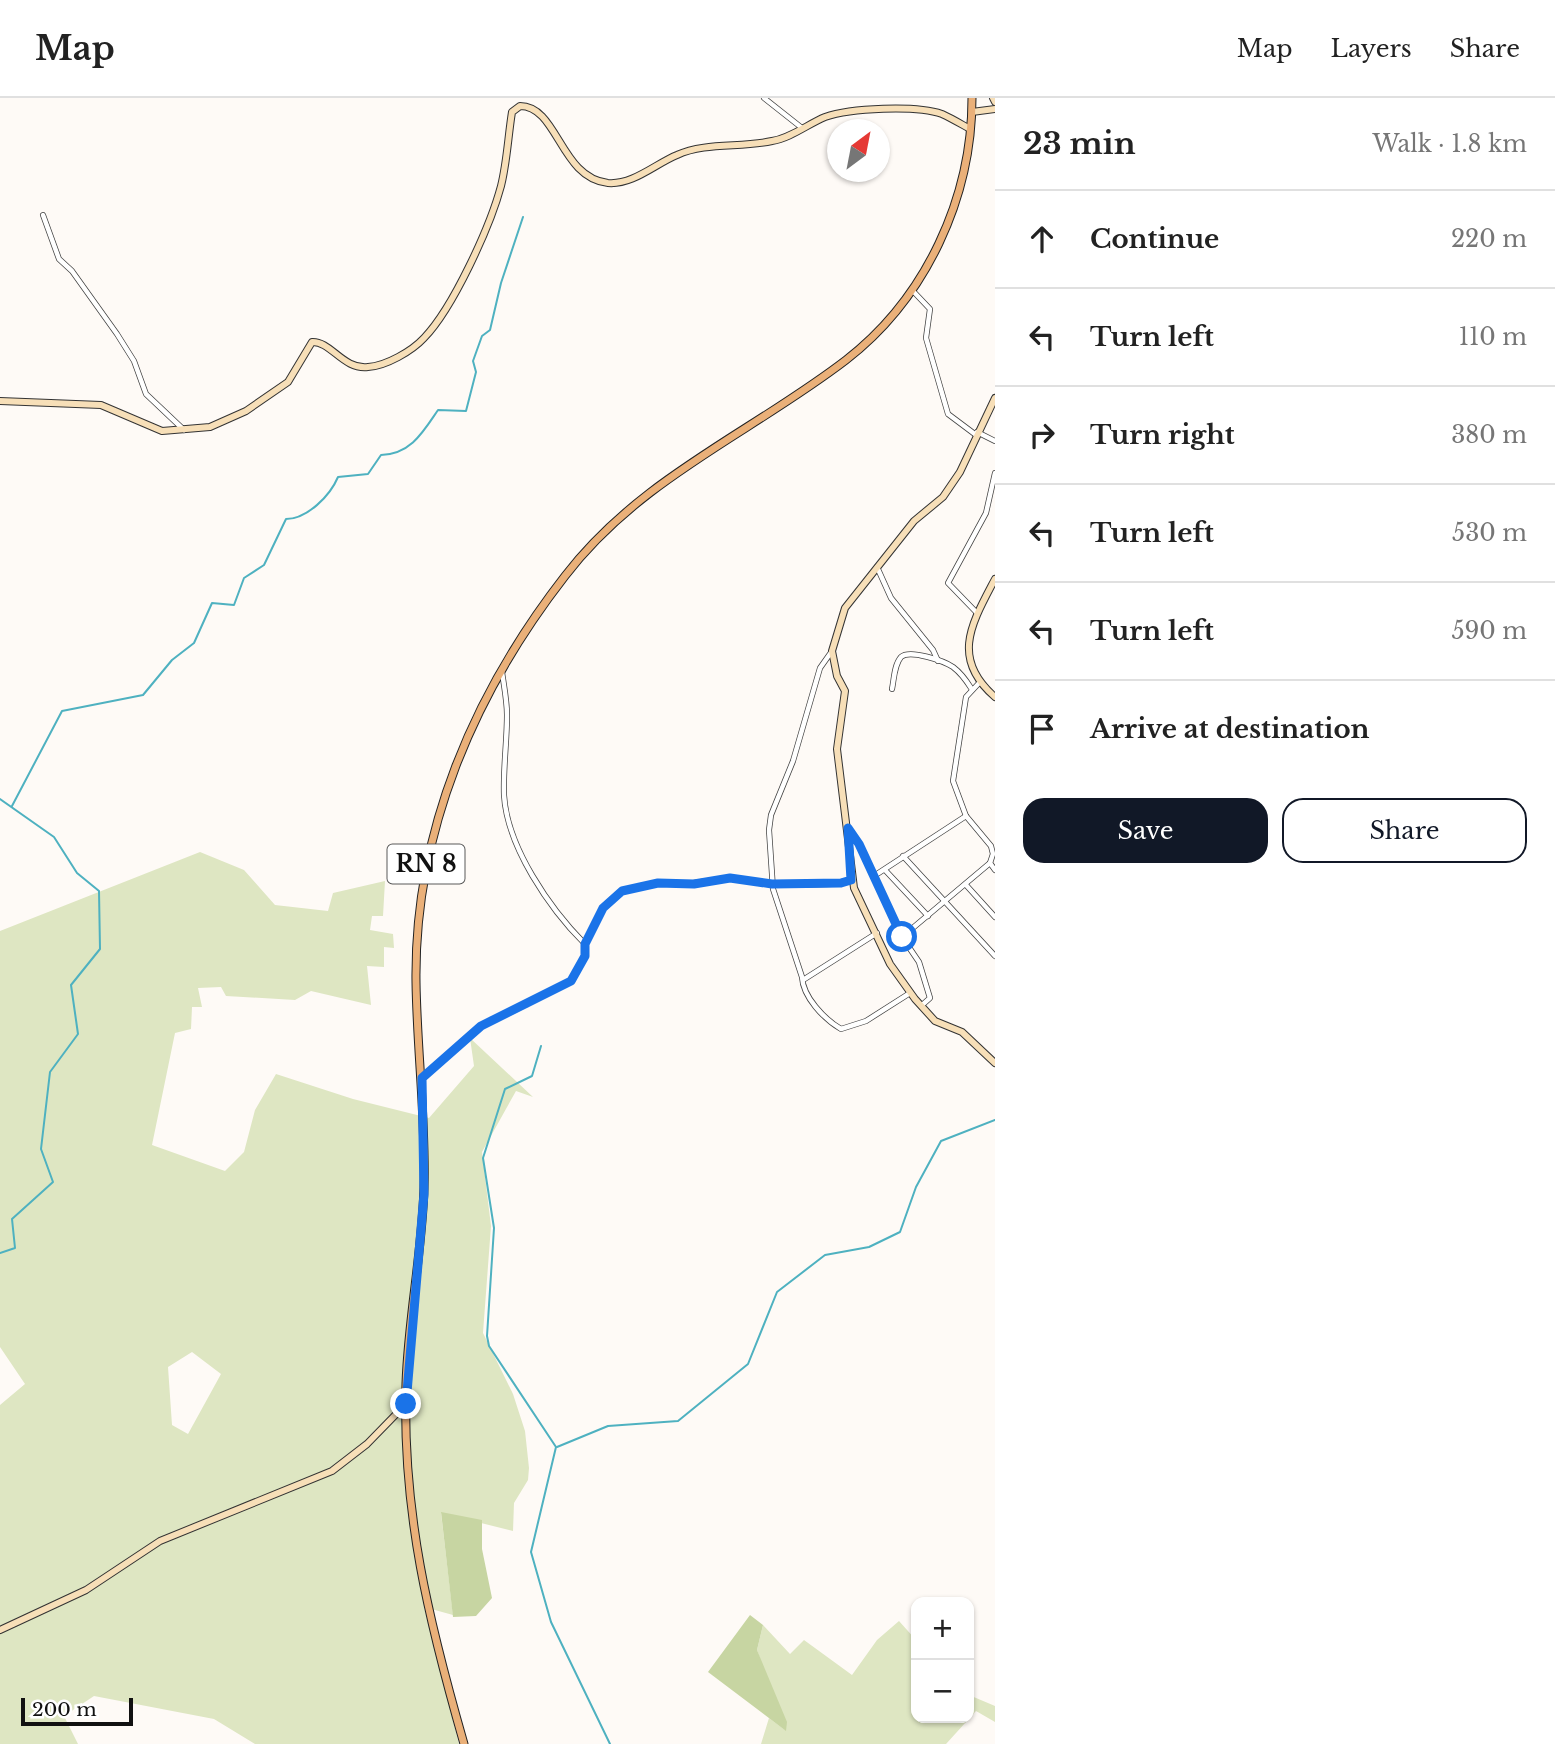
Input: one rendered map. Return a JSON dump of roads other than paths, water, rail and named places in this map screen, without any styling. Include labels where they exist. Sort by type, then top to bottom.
[{"type":"main road","name":"RN 8","points":[[464,1744],[422,1586],[408,1481],[406,1404],[424,1194],[422,1078],[416,982],[418,919],[426,866],[446,789],[458,755],[502,672],[563,578],[609,526],[678,470],[848,358],[888,320],[912,289],[940,241],[956,202],[970,129],[972,98]]},
{"type":"street","points":[[765,98],[802,128]]},
{"type":"street","points":[[0,401],[101,405],[162,431],[184,431],[222,423],[288,383],[312,342],[321,343],[348,363],[369,368],[402,354],[424,340],[456,291],[491,214],[506,160],[512,112],[520,106],[527,106],[541,116],[574,166],[588,177],[610,183],[622,182],[678,154],[776,141],[855,108],[939,113],[970,129]]},
{"type":"street","points":[[972,112],[995,109]]},
{"type":"street","points":[[43,215],[59,259],[72,271],[117,334],[134,361],[146,394],[184,431]]},
{"type":"street","points":[[912,289],[930,309],[926,338],[948,414],[995,441]]},
{"type":"street","points":[[910,993],[866,1021],[841,1029],[812,1001],[803,987],[772,884],[771,815],[793,761],[820,668],[832,650],[845,608],[914,521],[943,498],[960,472],[995,398]]},
{"type":"street","points":[[977,613],[948,583],[986,513],[995,473]]},
{"type":"street","points":[[877,566],[891,598],[933,650],[938,662]]},
{"type":"street","points":[[995,579],[977,613],[968,650],[979,682],[995,698]]},
{"type":"street","points":[[832,650],[837,676],[845,691],[837,749],[848,828],[851,880],[890,964],[910,993],[935,1021],[962,1032],[995,1063]]},
{"type":"street","points":[[892,689],[897,664],[902,656],[909,653],[957,670],[971,688]]},
{"type":"street","points":[[502,672],[507,712],[504,797],[509,820],[525,863],[553,909],[585,944]]},
{"type":"street","points":[[979,682],[971,688],[966,697],[953,781],[966,816],[990,846],[995,870]]},
{"type":"street","points":[[874,876],[966,816]]},
{"type":"street","points":[[848,828],[902,937],[919,962],[930,998],[921,1006]]},
{"type":"street","points":[[903,856],[943,903],[995,956]]},
{"type":"street","points":[[902,937],[966,885],[992,859]]},
{"type":"street","points":[[885,870],[928,916]]},
{"type":"street","points":[[422,1078],[481,1026],[566,986],[585,956],[585,944],[603,908],[630,888],[730,878],[772,884],[832,884],[851,880]]},
{"type":"street","points":[[966,885],[995,917]]},
{"type":"street","points":[[803,981],[877,933]]},
{"type":"street","points":[[0,1630],[86,1590],[160,1541],[331,1471],[367,1444],[406,1404]]},
{"type":"waterway","points":[[12,806],[62,711],[143,695],[172,660],[194,643],[212,603],[234,605],[244,578],[264,565],[286,519],[310,511],[329,492],[338,477],[368,474],[381,455],[391,454],[408,446],[421,434],[438,410],[466,411],[476,372],[473,361],[482,336],[490,330],[501,283],[523,217]]},
{"type":"waterway","points":[[0,799],[54,837],[77,873],[99,891],[100,949],[71,985],[78,1034],[50,1072],[41,1149],[53,1182],[12,1219],[15,1248],[0,1253]]},
{"type":"waterway","points":[[541,1046],[532,1076],[505,1089],[483,1158],[494,1228],[487,1336],[489,1346],[556,1447],[531,1552],[551,1622],[610,1744]]},
{"type":"waterway","points":[[557,1447],[608,1426],[678,1421],[748,1364],[777,1292],[825,1255],[869,1247],[900,1232],[916,1187],[941,1141],[995,1120]]}]
